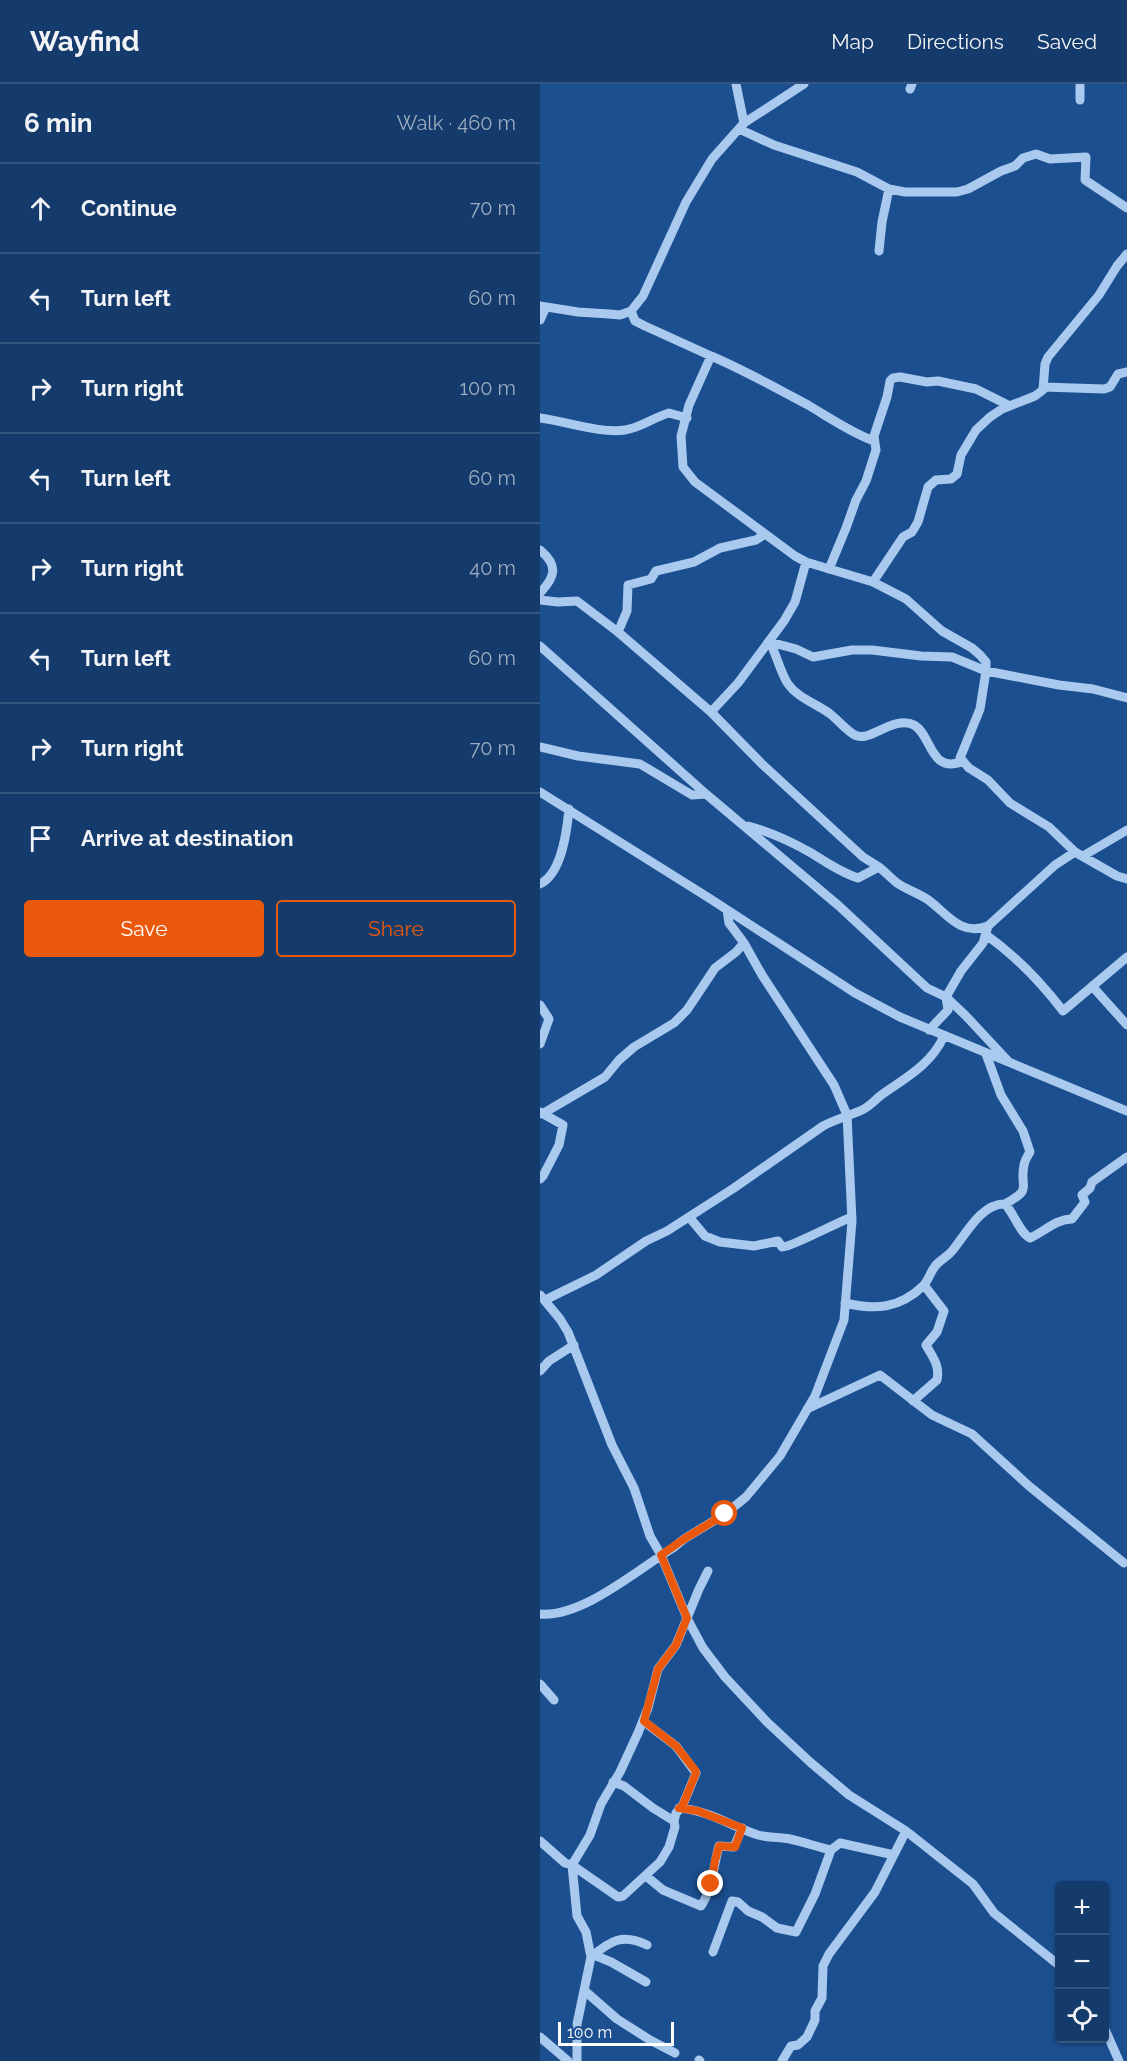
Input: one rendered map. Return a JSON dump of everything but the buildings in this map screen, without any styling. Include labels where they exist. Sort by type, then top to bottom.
[{"type":"street","points":[[736,84],[742,126]]},
{"type":"street","points":[[540,320],[543,307],[620,315],[631,311],[643,296],[686,202],[712,159],[742,126],[804,84]]},
{"type":"street","points":[[1080,84],[1080,100]]},
{"type":"street","points":[[742,126],[774,145],[857,172],[889,189],[905,192],[957,192],[968,189],[1011,168],[1023,158],[1036,154],[1050,159],[1082,156],[1088,158],[1085,180],[1127,208]]},
{"type":"street","points":[[879,251],[889,189]]},
{"type":"street","points":[[873,582],[903,537],[912,532],[918,522],[928,487],[936,480],[953,478],[957,474],[961,455],[976,430],[990,417],[1043,390],[1044,364],[1048,357],[1099,295],[1127,254]]},
{"type":"street","points":[[631,311],[635,321],[711,356],[792,397],[859,436],[874,441]]},
{"type":"street","points":[[711,356],[689,405],[681,436],[684,470],[695,482],[806,562],[873,582],[906,599],[942,632],[972,648],[986,662],[986,671],[980,709],[960,758],[988,780],[1010,803],[1048,827],[1079,854],[1117,876],[1127,879]]},
{"type":"street","points":[[1043,387],[1104,389],[1110,387],[1118,374],[1127,372]]},
{"type":"street","points":[[829,569],[853,505],[866,481],[876,450],[874,441],[890,381],[893,378],[938,381],[976,389],[1010,406]]},
{"type":"street","points":[[540,417],[610,431],[625,430],[669,412],[687,418]]},
{"type":"street","points":[[618,632],[627,611],[628,585],[651,579],[656,571],[694,562],[720,549],[756,540],[765,534]]},
{"type":"street","points":[[540,550],[554,572],[552,580],[540,593]]},
{"type":"street","points":[[711,712],[738,683],[770,642],[795,602],[806,562]]},
{"type":"street","points":[[540,600],[578,601],[618,632],[711,712],[762,764],[863,857],[879,867],[895,882],[927,899],[952,921],[965,928],[987,930],[1040,982],[1063,1011],[1127,957]]},
{"type":"street","points":[[770,642],[796,649],[813,657],[852,650],[952,657],[986,671],[1093,689],[1127,698]]},
{"type":"street","points":[[770,642],[783,676],[793,690],[826,710],[852,733],[864,736],[906,722],[915,725],[921,731],[932,753],[941,761],[955,764],[963,761]]},
{"type":"street","points":[[540,646],[706,794],[839,906],[927,988],[946,997],[1011,1064]]},
{"type":"street","points":[[540,747],[578,756],[640,764],[692,795],[706,794]]},
{"type":"street","points":[[540,792],[855,993],[900,1017],[1127,1111]]},
{"type":"street","points":[[540,884],[545,882],[561,856],[569,809]]},
{"type":"street","points":[[744,824],[784,839],[858,878],[879,867]]},
{"type":"street","points":[[929,1029],[948,1010],[946,997],[961,971],[983,943],[987,930],[1055,865],[1127,830]]},
{"type":"street","points":[[540,1614],[561,1613],[595,1598],[725,1514],[746,1497],[780,1456],[815,1396],[844,1320],[852,1216],[847,1115],[834,1085],[729,923],[727,910]]},
{"type":"street","points":[[541,1113],[605,1077],[634,1047],[674,1023],[687,1010],[715,968],[744,943]]},
{"type":"street","points":[[1092,986],[1127,1025]]},
{"type":"street","points":[[540,1005],[549,1022],[540,1044]]},
{"type":"street","points":[[1117,1016],[1127,1012]]},
{"type":"street","points":[[945,1036],[938,1051],[920,1067],[879,1096],[874,1103],[823,1126],[689,1218],[646,1241],[596,1275],[542,1297],[560,1318],[574,1345],[612,1445],[634,1488],[650,1536],[661,1555],[687,1618],[704,1648],[725,1677],[768,1722],[849,1796],[906,1831],[973,1884],[994,1913],[1055,1963]]},
{"type":"street","points":[[986,1054],[1001,1095],[1023,1131],[1030,1152],[1024,1164],[1023,1191],[1005,1204]]},
{"type":"street","points":[[540,1179],[559,1145],[563,1125],[541,1113]]},
{"type":"street","points":[[845,1303],[875,1308],[885,1307],[912,1295],[924,1285],[936,1264],[954,1249],[969,1225],[998,1203],[1005,1204],[1011,1210],[1025,1235],[1030,1238],[1047,1227],[1074,1217],[1085,1202],[1082,1195],[1090,1188],[1092,1182],[1127,1157]]},
{"type":"street","points":[[689,1218],[705,1236],[720,1242],[754,1246],[778,1241],[782,1246],[787,1247],[852,1216]]},
{"type":"street","points":[[912,1401],[937,1380],[938,1375],[936,1360],[926,1346],[937,1332],[944,1311],[924,1285]]},
{"type":"street","points":[[540,1371],[549,1360],[574,1345]]},
{"type":"street","points":[[807,1409],[880,1375],[932,1415],[972,1434],[1029,1486],[1124,1563]]},
{"type":"street","points":[[577,2061],[577,2024],[592,1956],[585,1932],[577,1917],[572,1865],[590,1835],[601,1804],[620,1772],[644,1721],[658,1669],[676,1645],[708,1571]]},
{"type":"street","points":[[540,1684],[554,1700]]},
{"type":"street","points":[[540,1840],[566,1863],[618,1897],[623,1896],[660,1862],[669,1847],[675,1827],[674,1821],[696,1773],[676,1746],[644,1721]]},
{"type":"street","points":[[613,1782],[624,1786],[674,1821]]},
{"type":"street","points":[[679,1808],[698,1811],[771,1838],[792,1840],[831,1850]]},
{"type":"street","points":[[646,1876],[663,1890],[701,1906],[711,1884],[719,1846],[735,1847],[742,1828]]},
{"type":"street","points":[[782,2061],[791,2046],[798,2045],[807,2037],[815,2020],[815,2011],[822,1998],[823,1966],[829,1954],[876,1892],[906,1831]]},
{"type":"street","points":[[713,1952],[732,1901],[777,1928],[795,1932],[815,1894],[831,1850],[840,1843],[894,1855]]},
{"type":"street","points":[[592,1956],[606,1944],[621,1939],[638,1941],[647,1945]]},
{"type":"street","points":[[592,1956],[611,1962],[646,1982]]},
{"type":"street","points":[[585,1991],[617,2019],[675,2053]]},
{"type":"street","points":[[540,2037],[568,2061]]},
{"type":"street","points":[[1109,2038],[1119,2061]]},
{"type":"route","points":[[711,1884],[719,1846],[735,1847],[742,1828],[713,1815],[679,1808],[682,1807],[686,1798],[696,1773],[695,1770],[676,1746],[644,1721],[658,1669],[676,1645],[687,1618],[671,1584],[661,1555],[725,1514]]}]
